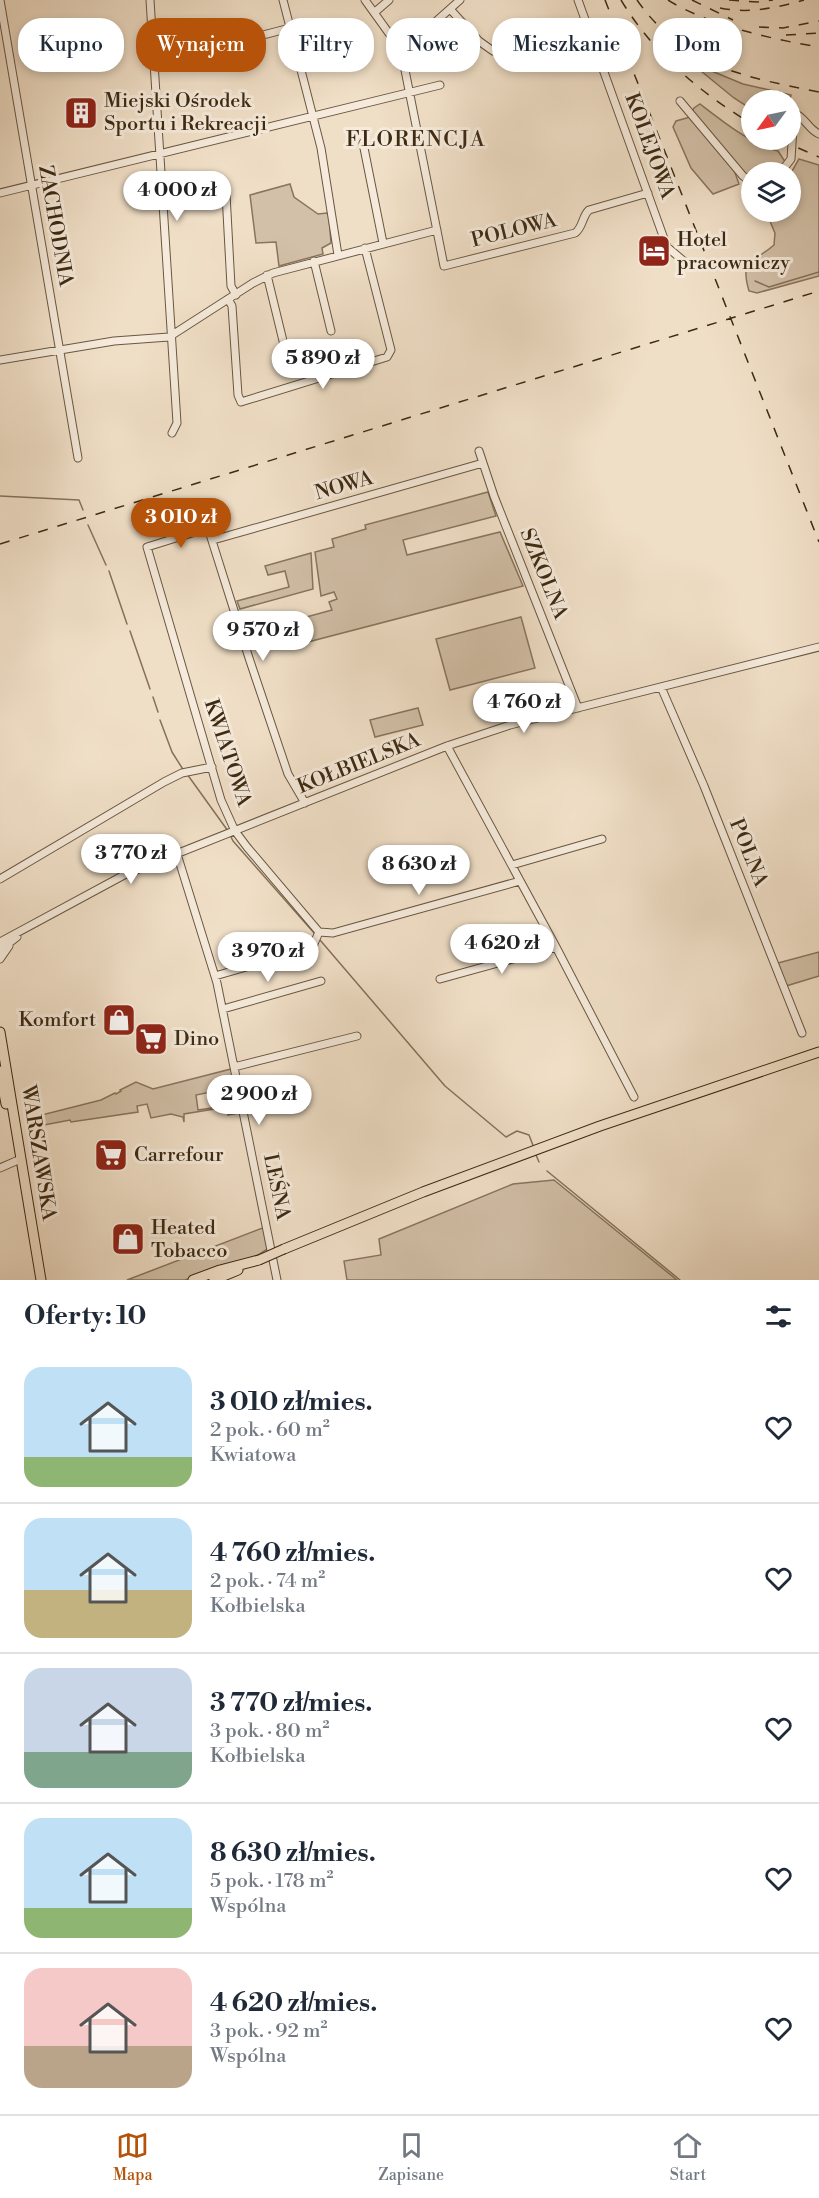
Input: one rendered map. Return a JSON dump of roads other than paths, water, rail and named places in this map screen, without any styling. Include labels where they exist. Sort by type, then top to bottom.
[{"type":"main road","name":"WARSZAWSKA","points":[[0,1032],[41,1280]]},
{"type":"main road","points":[[214,1280],[423,1192],[589,1130],[819,1052]]},
{"type":"main road","name":"WARSZAWSKA","points":[[0,1071],[35,1280]]},
{"type":"main road","points":[[193,1280],[259,1260]]},
{"type":"main road","points":[[229,1280],[259,1260]]},
{"type":"street","name":"ZACHODNIA","points":[[0,0],[78,458]]},
{"type":"street","points":[[150,0],[151,18]]},
{"type":"street","points":[[283,0],[288,18]]},
{"type":"street","points":[[365,0],[386,28]]},
{"type":"street","points":[[375,12],[389,0]]},
{"type":"street","points":[[439,18],[460,0]]},
{"type":"street","name":"KOLEJOWA","points":[[578,0],[667,247],[686,263]]},
{"type":"street","points":[[450,9],[458,18]]},
{"type":"street","points":[[480,40],[492,50]]},
{"type":"street","points":[[154,72],[177,423],[172,433]]},
{"type":"street","points":[[302,72],[325,165],[338,255]]},
{"type":"street","points":[[0,360],[114,341],[172,336],[267,275],[437,230],[406,72]]},
{"type":"street","points":[[0,193],[440,85]]},
{"type":"street","points":[[680,101],[741,174]]},
{"type":"street","points":[[790,162],[793,153],[794,113],[802,117],[810,128],[819,134]]},
{"type":"street","points":[[363,143],[383,243]]},
{"type":"street","points":[[224,186],[231,286],[236,295]]},
{"type":"street","name":"POLOWA","points":[[437,230],[444,266],[575,233],[590,210],[648,193]]},
{"type":"street","points":[[228,299],[232,306],[238,394],[241,402],[387,357],[391,351],[365,248]]},
{"type":"street","points":[[314,261],[331,331]]},
{"type":"street","points":[[267,275],[284,345]]},
{"type":"street","name":"SZKOLNA","points":[[479,451],[494,496],[578,708]]},
{"type":"street","name":"NOWA","points":[[213,540],[483,463]]},
{"type":"street","name":"KWIATOWA","points":[[213,540],[208,528],[147,547],[232,832],[318,934]]},
{"type":"street","points":[[213,540],[288,774],[305,803]]},
{"type":"street","name":"KOŁBIELSKA","points":[[0,942],[103,884],[447,746],[510,725],[819,647]]},
{"type":"street","name":"POLNA","points":[[661,687],[700,776],[802,1033]]},
{"type":"street","points":[[447,746],[634,1097]]},
{"type":"street","points":[[0,879],[135,798],[185,773],[212,767]]},
{"type":"street","points":[[512,865],[602,839]]},
{"type":"street","name":"LEŚNA","points":[[177,854],[223,1009],[277,1280]]},
{"type":"street","points":[[215,976],[308,949],[313,946],[318,934],[333,933],[520,881]]},
{"type":"street","name":"KOŁBIELSKA","points":[[0,950],[32,926]]},
{"type":"street","points":[[0,959],[25,932]]},
{"type":"street","points":[[440,979],[556,947]]},
{"type":"street","points":[[223,1009],[321,981]]},
{"type":"street","points":[[234,1067],[357,1036]]},
{"type":"street","points":[[0,1167],[16,1161]]},
{"type":"waterway","points":[[755,281],[769,287],[819,272]]},
{"type":"waterway","points":[[0,496],[79,500],[83,510]]},
{"type":"waterway","points":[[88,525],[106,565]]},
{"type":"waterway","points":[[109,571],[127,624]]},
{"type":"waterway","points":[[130,631],[150,689]]},
{"type":"waterway","points":[[153,697],[158,712]]},
{"type":"waterway","points":[[160,720],[172,752],[184,771]]},
{"type":"waterway","points":[[187,774],[228,831]]},
{"type":"waterway","points":[[230,835],[315,934]]},
{"type":"waterway","points":[[320,940],[445,1086],[506,1137],[517,1131],[529,1135],[534,1148]]},
{"type":"waterway","points":[[536,1155],[539,1162]]},
{"type":"waterway","points":[[547,1171],[680,1280]]},
{"type":"railway","points":[[605,0],[819,542]]},
{"type":"railway","points":[[621,0],[648,37],[679,70],[741,117]]},
{"type":"railway","points":[[637,0],[655,23],[675,41],[696,55],[741,74],[819,92]]},
{"type":"railway","points":[[668,0],[683,9],[720,24],[819,47]]},
{"type":"railway","points":[[692,0],[729,18]]},
{"type":"railway","points":[[729,0],[757,2],[773,0]]},
{"type":"railway","points":[[720,8],[762,9],[804,0]]},
{"type":"railway","points":[[759,27],[783,28],[819,21]]},
{"type":"railway","points":[[786,35],[819,33]]},
{"type":"railway","points":[[801,149],[819,157]]},
{"type":"railway","points":[[0,544],[819,291]]},
{"type":"place","name":"Miejski Ośrodek Sportu i Rekreacji","points":[[81,113]]},
{"type":"place","name":"Hotel pracowniczy","points":[[654,251]]},
{"type":"place","name":"Komfort","points":[[119,1020]]},
{"type":"place","name":"Dino","points":[[151,1039]]},
{"type":"place","name":"Carrefour","points":[[111,1155]]},
{"type":"place","name":"Heated Tobacco","points":[[128,1239]]},
{"type":"district","name":"FLORENCJA","points":[[416,140]]}]
